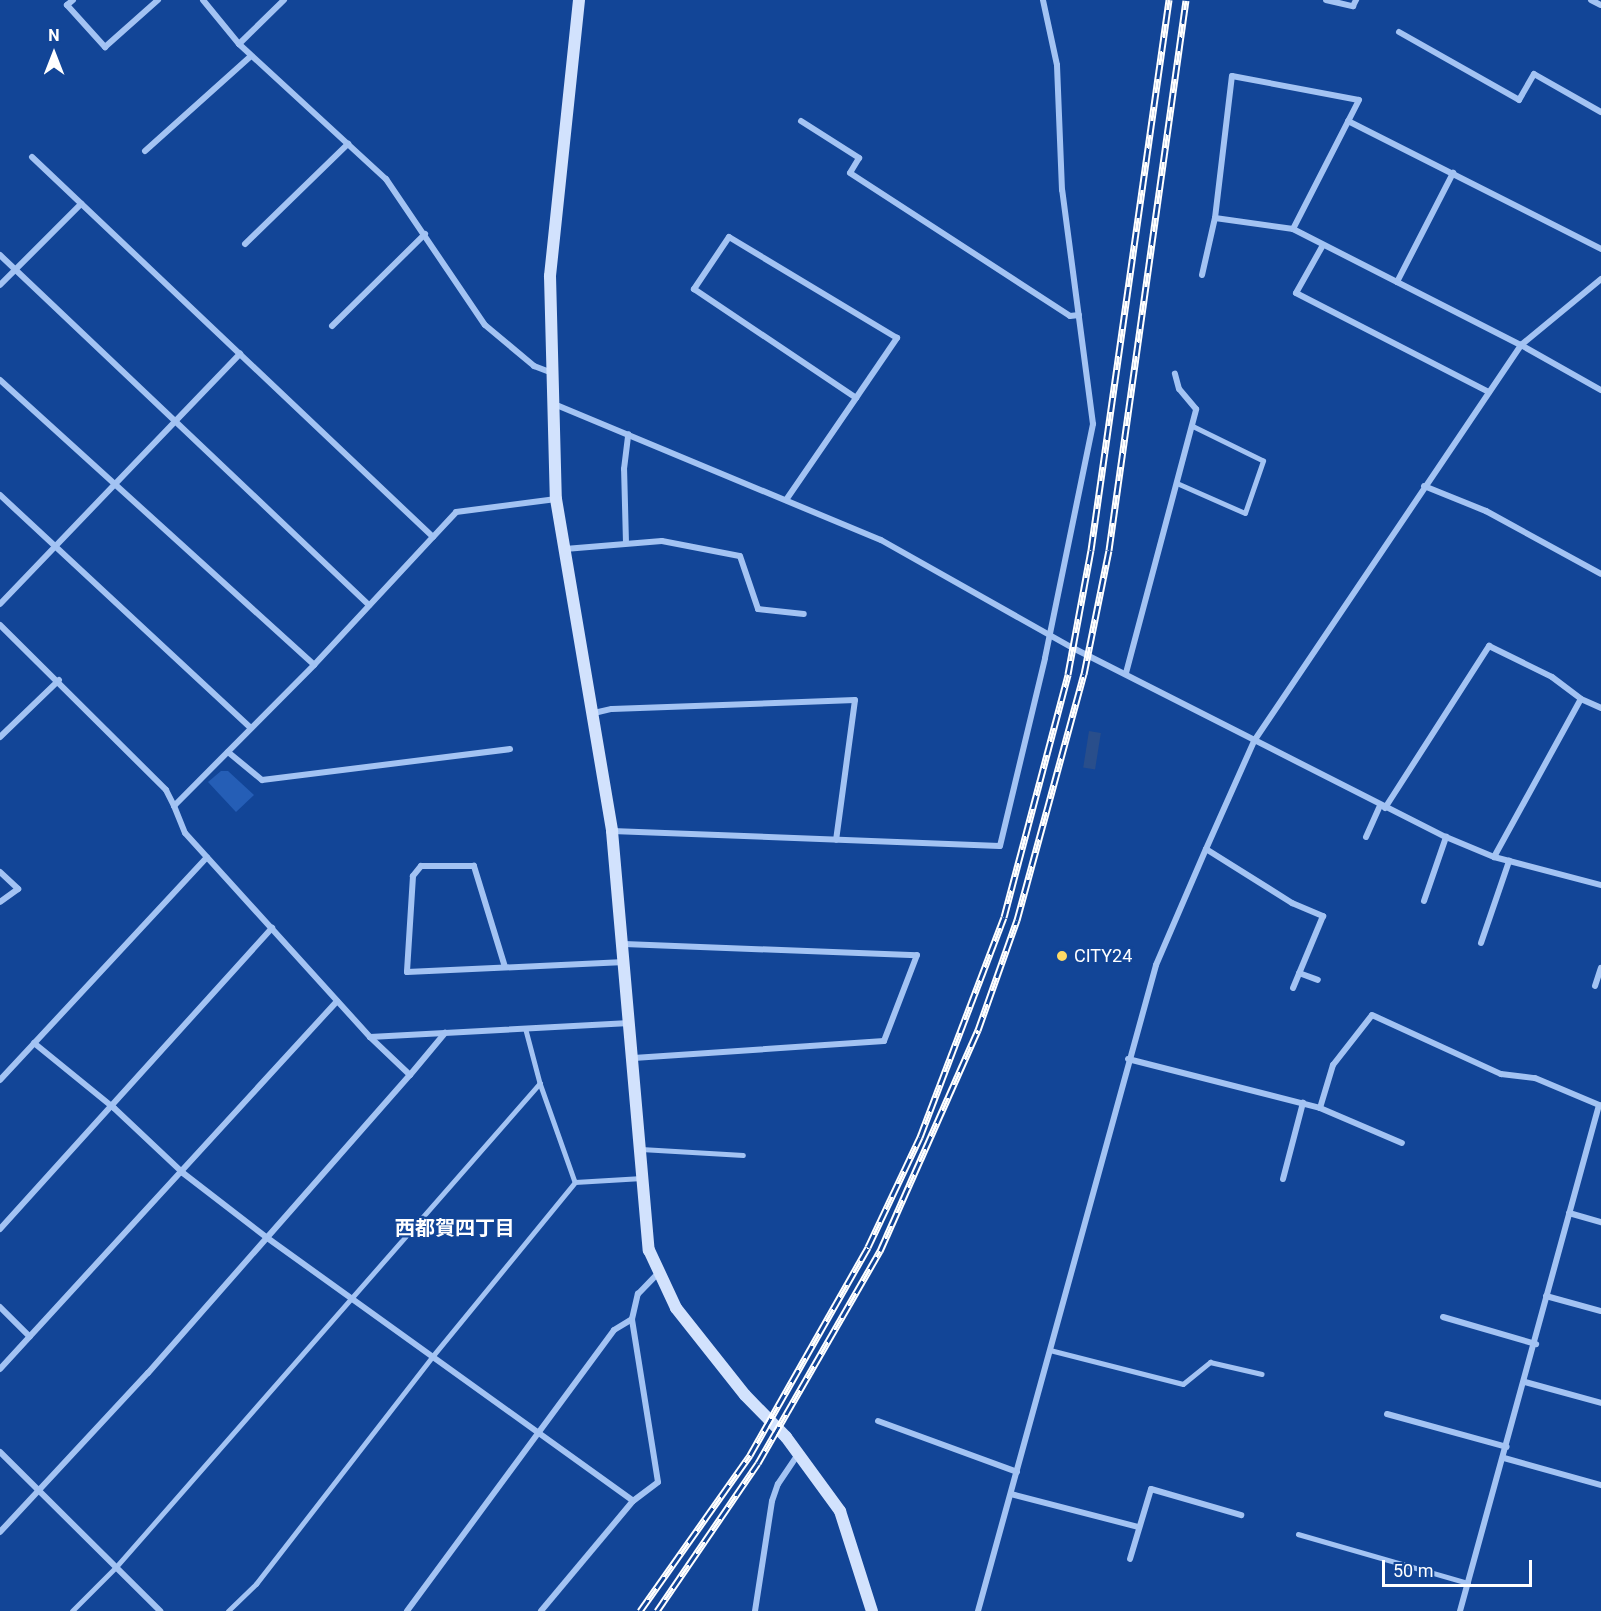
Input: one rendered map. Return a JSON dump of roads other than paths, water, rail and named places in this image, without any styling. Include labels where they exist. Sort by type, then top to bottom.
[{"type":"street","points":[[73,0],[67,5],[105,47],[158,0]]},
{"type":"street","points":[[202,0],[239,44],[386,179],[484,325],[534,366],[552,373]]},
{"type":"street","points":[[239,44],[284,0]]},
{"type":"street","points":[[579,0],[550,276],[556,499],[594,713],[612,831],[634,1058],[649,1250],[657,1274],[676,1308],[745,1395],[798,1453],[840,1511],[872,1611]]},
{"type":"street","points":[[612,831],[1000,846],[1050,634],[1093,424],[1062,190],[1057,65],[1043,0]]},
{"type":"street","points":[[1326,0],[1353,6],[1356,0]]},
{"type":"street","points":[[1591,0],[1601,5]]},
{"type":"street","points":[[1399,32],[1519,100],[1534,74],[1601,112]]},
{"type":"street","points":[[145,151],[252,56]]},
{"type":"street","points":[[1202,275],[1215,218],[1232,76],[1359,100],[1293,229]]},
{"type":"street","points":[[801,121],[859,158],[850,173],[1070,316],[1079,315]]},
{"type":"street","points":[[1348,121],[1601,249]]},
{"type":"street","points":[[245,244],[348,144]]},
{"type":"street","points":[[32,158],[433,537]]},
{"type":"street","points":[[1397,282],[1453,173]]},
{"type":"street","points":[[0,285],[81,204]]},
{"type":"street","points":[[1215,218],[1293,229],[1521,345],[1601,390]]},
{"type":"street","points":[[332,326],[425,234]]},
{"type":"street","points":[[786,500],[856,398],[897,338],[729,237],[694,289],[856,398]]},
{"type":"street","points":[[1323,245],[1296,293],[1488,392]]},
{"type":"street","points":[[0,255],[177,420],[369,605]]},
{"type":"street","points":[[978,1611],[1128,1059],[1156,965],[1254,741],[1521,345],[1601,279]]},
{"type":"street","points":[[0,604],[240,354]]},
{"type":"street","points":[[1126,673],[1196,409],[1179,389],[1175,374]]},
{"type":"street","points":[[0,380],[314,665]]},
{"type":"street","points":[[554,404],[881,540],[1050,634],[1382,807],[1446,837],[1494,857],[1601,885]]},
{"type":"street","points":[[626,543],[624,469],[628,434]]},
{"type":"street","points":[[1424,486],[1486,511],[1601,574]]},
{"type":"street","points":[[0,495],[252,728]]},
{"type":"street","points":[[174,806],[314,665],[456,512],[556,499]]},
{"type":"street","points":[[564,549],[662,541],[740,556],[758,609],[804,614]]},
{"type":"street","points":[[0,625],[58,680],[166,790],[185,833],[370,1037],[410,1075]]},
{"type":"street","points":[[1366,837],[1382,807],[1489,646],[1552,677],[1581,699],[1601,708]]},
{"type":"street","points":[[0,737],[58,680]]},
{"type":"street","points":[[1494,857],[1581,699]]},
{"type":"street","points":[[594,713],[612,709],[855,700],[836,840]]},
{"type":"street","points":[[228,752],[261,780],[510,749]]},
{"type":"street","points":[[1424,901],[1446,837]]},
{"type":"street","points":[[1206,849],[1292,903],[1323,916],[1293,988]]},
{"type":"street","points":[[0,1080],[207,857]]},
{"type":"street","points":[[1481,943],[1509,861]]},
{"type":"street","points":[[505,967],[474,866],[421,866],[412,876],[407,972],[625,962]]},
{"type":"street","points":[[0,872],[18,889],[0,902]]},
{"type":"street","points":[[0,1229],[114,1108],[272,928]]},
{"type":"street","points":[[624,945],[917,955],[884,1041],[634,1058]]},
{"type":"street","points":[[1595,986],[1601,968]]},
{"type":"street","points":[[1299,973],[1318,980]]},
{"type":"street","points":[[0,1369],[183,1173],[337,1001]]},
{"type":"street","points":[[1320,1108],[1333,1065],[1372,1015],[1501,1074],[1534,1078],[1600,1106],[1546,1296],[1536,1344],[1460,1611]]},
{"type":"street","points":[[370,1037],[630,1023]]},
{"type":"street","points":[[0,1532],[40,1492],[445,1033]]},
{"type":"street","points":[[34,1043],[114,1108],[183,1173],[266,1237],[633,1502]]},
{"type":"street","points":[[1128,1059],[1320,1108],[1402,1143]]},
{"type":"street","points":[[1283,1179],[1303,1103]]},
{"type":"street","points":[[1569,1213],[1601,1222]]},
{"type":"street","points":[[541,1611],[633,1502],[658,1482],[632,1319],[638,1294],[657,1274]]},
{"type":"street","points":[[1546,1296],[1601,1311]]},
{"type":"street","points":[[0,1307],[30,1337]]},
{"type":"street","points":[[1443,1317],[1536,1344]]},
{"type":"street","points":[[407,1611],[614,1330],[632,1319]]},
{"type":"street","points":[[1525,1382],[1601,1403]]},
{"type":"street","points":[[1387,1414],[1507,1447]]},
{"type":"street","points":[[878,1421],[1017,1472]]},
{"type":"street","points":[[0,1452],[160,1611]]},
{"type":"street","points":[[755,1611],[772,1501],[778,1484],[798,1453]]},
{"type":"street","points":[[1504,1458],[1601,1485]]},
{"type":"street","points":[[1131,1559],[1150,1489],[1241,1515]]},
{"type":"street","points":[[1011,1494],[1139,1527]]},
{"type":"lane","points":[[1177,483],[1245,513],[1263,461],[1192,426]]},
{"type":"lane","points":[[526,1030],[540,1083],[575,1182]]},
{"type":"lane","points":[[72,1611],[116,1567],[540,1083]]},
{"type":"lane","points":[[641,1149],[743,1155]]},
{"type":"lane","points":[[228,1611],[256,1584],[432,1357],[575,1182],[642,1178]]},
{"type":"lane","points":[[1050,1350],[1183,1384],[1210,1362],[1262,1374]]},
{"type":"lane","points":[[1298,1534],[1468,1583]]},
{"type":"railway","points":[[640,1611],[750,1455],[868,1247],[920,1137],[1004,917],[1068,674],[1091,550],[1169,0]]},
{"type":"railway","points":[[657,1611],[758,1463],[880,1251],[978,1030],[1017,920],[1084,674],[1109,550],[1186,0]]},
{"type":"place","name":"CITY24","points":[[1062,956]]},
{"type":"district","name":"西都賀四丁目","points":[[455,1228]]}]
